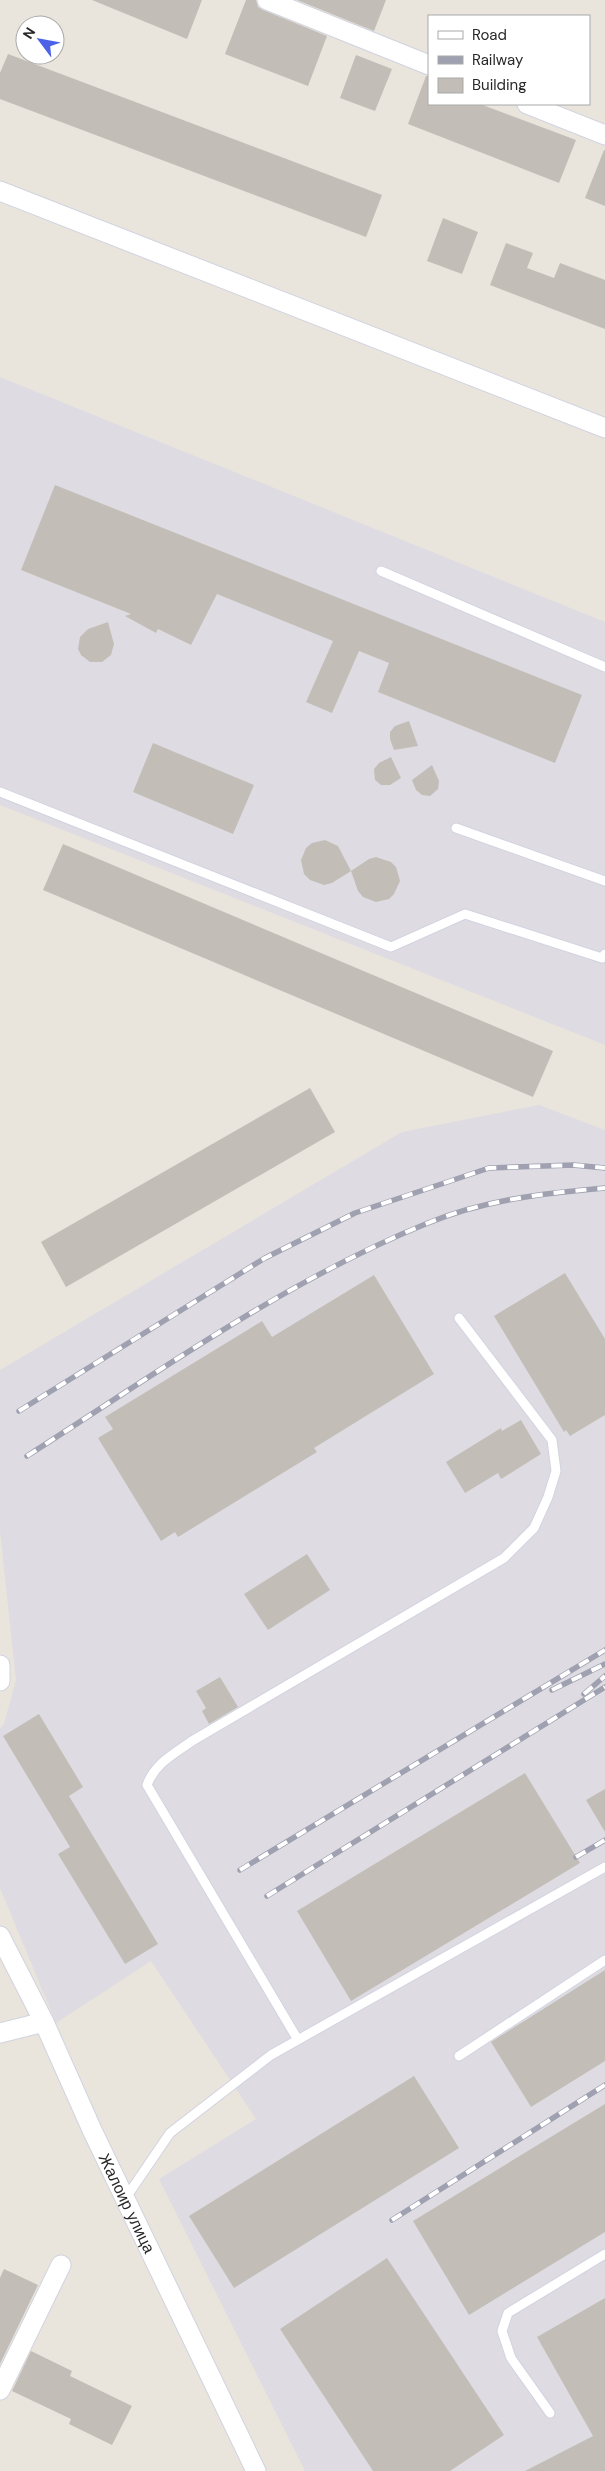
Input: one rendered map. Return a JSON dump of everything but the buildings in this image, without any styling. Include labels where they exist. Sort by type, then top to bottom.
[{"type":"street","points":[[267,0],[428,65]]},
{"type":"street","points":[[530,105],[605,135]]},
{"type":"street","points":[[0,191],[605,428]]},
{"type":"street","points":[[0,1665],[0,1681]]},
{"type":"street","name":"Жалоир улица","points":[[0,1936],[44,2022],[125,2200],[256,2471]]},
{"type":"street","points":[[0,2033],[44,2022]]},
{"type":"street","points":[[0,2390],[61,2265]]},
{"type":"lane","points":[[381,571],[605,667]]},
{"type":"lane","points":[[0,792],[391,947],[465,914],[602,958],[605,954]]},
{"type":"lane","points":[[456,828],[605,881]]},
{"type":"lane","points":[[298,2040],[147,1785],[152,1772],[192,1740],[504,1558],[534,1528],[548,1498],[556,1471],[552,1440],[459,1318]]},
{"type":"lane","points":[[125,2200],[170,2133],[271,2055],[605,1867]]},
{"type":"lane","points":[[458,2056],[605,1960]]},
{"type":"lane","points":[[550,2413],[511,2358],[502,2331],[508,2313],[605,2254]]},
{"type":"shaded area","points":[[0,377],[605,622],[605,1045],[0,805]]},
{"type":"shaded area","points":[[539,1105],[605,1130],[605,2471],[305,2471],[159,2179],[256,2119],[151,1961],[56,2023],[0,1888],[0,1728],[4,1724],[16,1680],[0,1531],[0,1370],[402,1132]]},
{"type":"railway","points":[[19,1411],[265,1258],[355,1213],[489,1168],[573,1165],[605,1168]]},
{"type":"railway","points":[[27,1456],[223,1330],[323,1272],[375,1246],[449,1215],[493,1203],[537,1195],[605,1188]]},
{"type":"railway","points":[[240,1870],[605,1650]]},
{"type":"railway","points":[[552,1690],[605,1664]]},
{"type":"railway","points":[[584,1694],[605,1676]]},
{"type":"railway","points":[[267,1896],[605,1687]]},
{"type":"railway","points":[[576,1857],[605,1840]]},
{"type":"railway","points":[[392,2220],[605,2085]]}]
